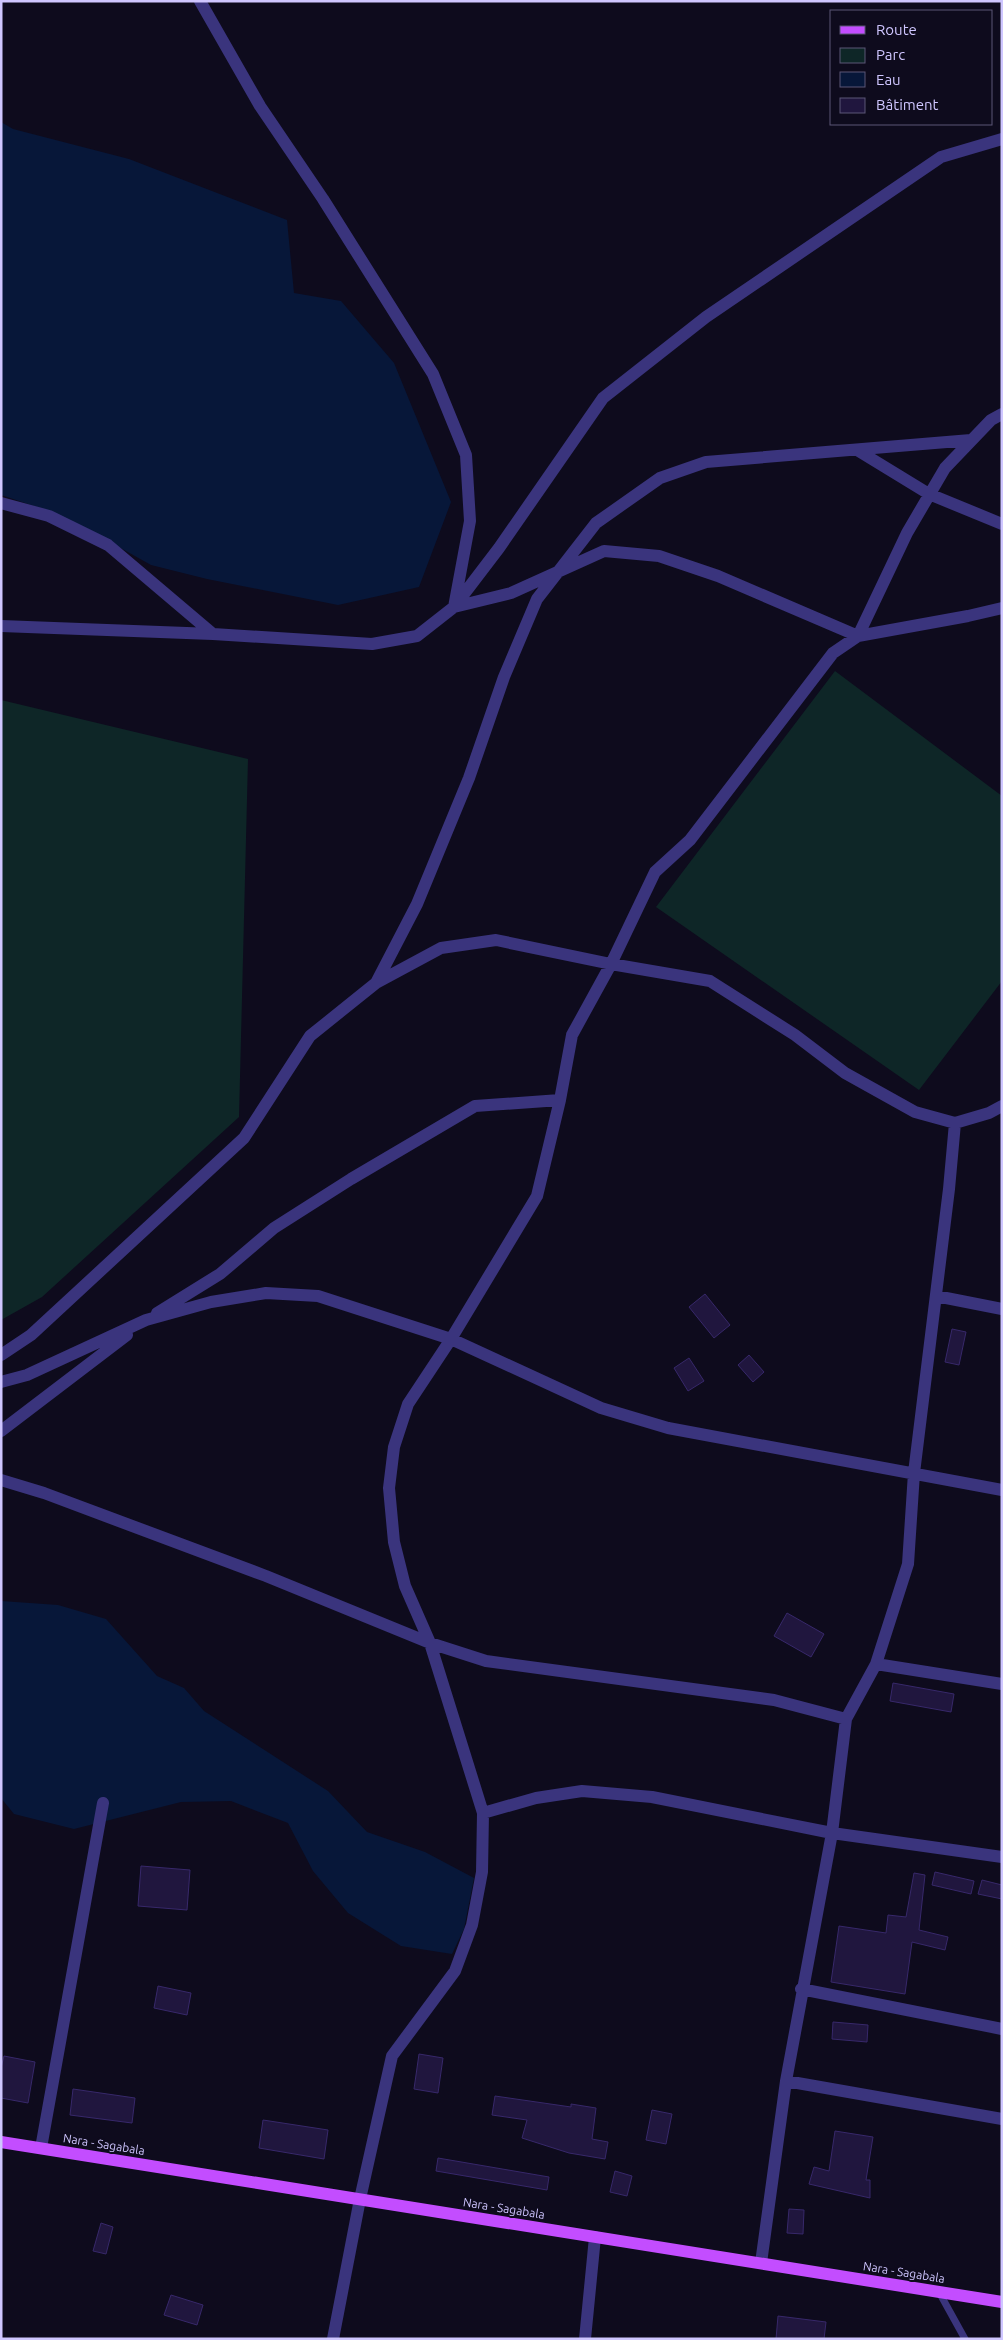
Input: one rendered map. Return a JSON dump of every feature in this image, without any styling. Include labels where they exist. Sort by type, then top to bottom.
[{"type":"main road","name":"Nara - Sagabala","points":[[1,2142],[1002,2302]]},
{"type":"street","points":[[200,1],[260,106],[322,199],[433,374],[466,455],[470,521],[454,607]]},
{"type":"street","points":[[1,626],[214,634],[372,644],[417,636],[454,607],[499,548],[603,398],[706,317],[941,157],[1002,140]]},
{"type":"street","points":[[858,636],[907,533],[945,468],[991,420],[1002,414]]},
{"type":"street","points":[[376,983],[417,904],[469,778],[504,677],[537,599],[596,523],[660,478],[706,462],[971,440]]},
{"type":"street","points":[[857,450],[930,494],[1002,524]]},
{"type":"street","points":[[1,503],[49,516],[108,545],[214,634]]},
{"type":"street","points":[[454,607],[511,593],[604,551],[659,556],[718,576],[858,636]]},
{"type":"street","points":[[333,2339],[360,2199],[392,2056],[455,1971],[472,1925],[482,1872],[483,1813],[430,1643],[405,1586],[394,1542],[389,1488],[394,1447],[408,1404],[451,1339],[537,1196],[560,1100],[572,1035],[611,964],[654,872],[690,840],[833,653],[858,636],[1002,608]]},
{"type":"street","points":[[1,1355],[31,1335],[244,1138],[310,1036],[376,983],[442,948],[496,940],[611,964],[710,981],[795,1035],[845,1073],[915,1112],[954,1123],[989,1113],[1002,1106]]},
{"type":"street","points":[[1,1431],[146,1320],[220,1274],[274,1228],[351,1179],[475,1106],[560,1100]]},
{"type":"street","points":[[761,2263],[786,2081],[832,1833],[846,1719],[876,1664],[908,1564],[914,1473],[949,1189],[954,1123]]},
{"type":"street","points":[[1,1382],[27,1375],[146,1320],[211,1302],[266,1293],[318,1296],[451,1339],[600,1408],[668,1428],[1002,1490]]},
{"type":"street","points":[[936,1296],[1002,1309]]},
{"type":"street","points":[[1,1480],[53,1496],[266,1576],[430,1643],[486,1661],[774,1700],[846,1719]]},
{"type":"street","points":[[876,1664],[1002,1684]]},
{"type":"street","points":[[483,1813],[536,1798],[582,1791],[652,1797],[832,1833],[1002,1857]]},
{"type":"street","points":[[41,2148],[103,1803]]},
{"type":"street","points":[[802,1989],[1002,2029]]},
{"type":"street","points":[[786,2081],[1002,2120]]},
{"type":"street","points":[[585,2339],[595,2237]]},
{"type":"lane","points":[[939,2292],[965,2339]]},
{"type":"green space","points":[[835,671],[1002,796],[1002,981],[919,1090],[656,907]]},
{"type":"green space","points":[[1,700],[248,759],[239,1117],[42,1297],[1,1320]]},
{"type":"water","points":[[1,122],[13,129],[129,159],[287,220],[294,293],[341,301],[394,363],[451,502],[419,587],[338,605],[207,579],[151,565],[83,527],[46,510],[1,495]]},
{"type":"water","points":[[1,1601],[58,1605],[106,1619],[157,1676],[184,1688],[204,1711],[328,1791],[367,1832],[425,1852],[474,1878],[464,1929],[452,1954],[401,1946],[348,1913],[313,1871],[288,1823],[231,1801],[181,1802],[74,1829],[14,1814],[1,1798]]},
{"type":"building","points":[[705,1294],[730,1325],[714,1338],[689,1307]]},
{"type":"building","points":[[952,1329],[966,1332],[959,1365],[945,1362]]},
{"type":"building","points":[[749,1355],[764,1372],[753,1382],[738,1365]]},
{"type":"building","points":[[689,1358],[704,1381],[688,1391],[674,1368]]},
{"type":"building","points":[[787,1613],[824,1634],[811,1657],[774,1636]]},
{"type":"building","points":[[893,1683],[954,1694],[951,1712],[890,1701]]},
{"type":"building","points":[[141,1866],[190,1870],[187,1910],[138,1906]]},
{"type":"building","points":[[935,1872],[974,1881],[971,1894],[932,1885]]},
{"type":"building","points":[[914,1873],[925,1875],[919,1930],[948,1937],[945,1950],[912,1942],[905,1994],[831,1982],[839,1926],[886,1933],[888,1915],[906,1917]]},
{"type":"building","points":[[982,1880],[1002,1885],[1002,1899],[978,1894]]},
{"type":"building","points":[[158,1986],[191,1993],[187,2015],[154,2008]]},
{"type":"building","points":[[833,2022],[868,2025],[867,2042],[832,2039]]},
{"type":"building","points":[[419,2054],[443,2058],[438,2093],[414,2089]]},
{"type":"building","points":[[4,2056],[35,2062],[28,2103],[1,2098],[1,2068]]},
{"type":"building","points":[[73,2089],[135,2098],[132,2123],[70,2115]]},
{"type":"building","points":[[495,2096],[571,2107],[571,2104],[596,2108],[592,2139],[608,2142],[605,2159],[569,2153],[522,2138],[527,2120],[492,2115]]},
{"type":"building","points":[[652,2110],[672,2114],[666,2144],[646,2140]]},
{"type":"building","points":[[263,2120],[328,2130],[324,2159],[259,2148]]},
{"type":"building","points":[[835,2131],[873,2137],[866,2180],[870,2180],[870,2198],[809,2184],[814,2167],[829,2171]]},
{"type":"building","points":[[438,2158],[549,2177],[547,2190],[436,2171]]},
{"type":"building","points":[[615,2171],[632,2176],[627,2196],[610,2192]]},
{"type":"building","points":[[789,2209],[804,2210],[803,2234],[787,2233]]},
{"type":"building","points":[[101,2223],[113,2227],[106,2254],[93,2251]]},
{"type":"building","points":[[171,2295],[203,2305],[197,2325],[164,2315]]},
{"type":"building","points":[[778,2316],[826,2322],[824,2339],[776,2339]]}]
